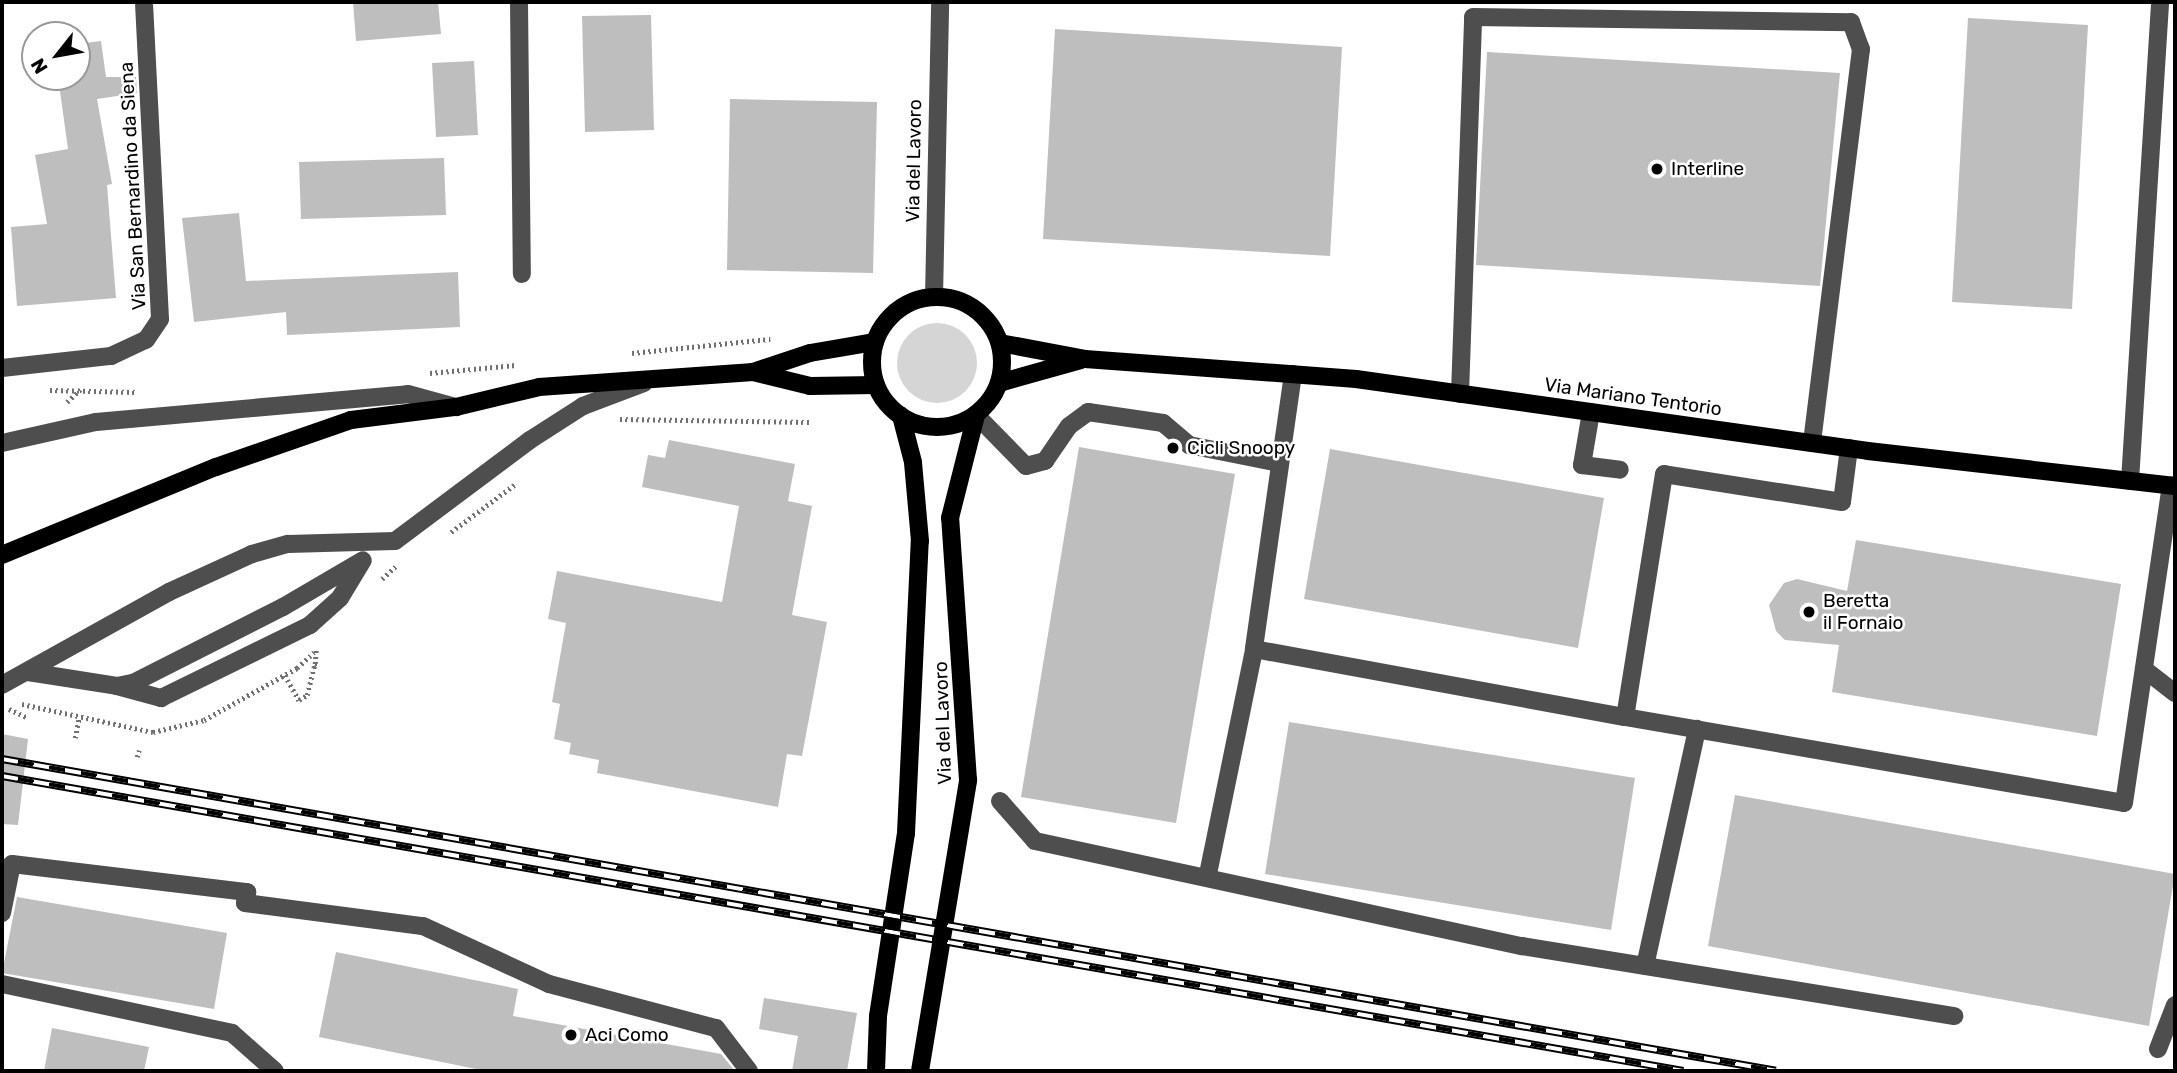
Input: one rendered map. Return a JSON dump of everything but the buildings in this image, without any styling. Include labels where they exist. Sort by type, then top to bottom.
[{"type":"main road","points":[[934,297],[975,309],[1000,343],[999,383],[976,415],[938,427],[901,416],[876,385],[876,342],[897,310],[934,297]]},
{"type":"main road","points":[[2,555],[216,467],[351,420],[456,407],[539,387],[753,372],[810,354],[876,342]]},
{"type":"main road","points":[[1000,343],[1085,359]]},
{"type":"main road","name":"Via Mariano Tentorio","points":[[1085,359],[1293,374],[1460,394],[1849,448],[2173,486]]},
{"type":"main road","points":[[999,383],[1085,359]]},
{"type":"main road","points":[[753,372],[810,386],[876,385]]},
{"type":"main road","name":"Via del Lavoro","points":[[920,1071],[968,780],[966,692],[950,512],[976,415]]},
{"type":"main road","name":"Via del Lavoro","points":[[876,1071],[878,1016],[906,833],[920,541],[913,462],[901,416]]},
{"type":"street","name":"Via San Bernardino da Siena","points":[[2,368],[85,362],[135,348],[155,329],[163,307],[144,2]]},
{"type":"street","points":[[519,2],[522,274]]},
{"type":"street","name":"Via del Lavoro","points":[[933,2],[937,25]]},
{"type":"street","name":"Via del Lavoro","points":[[934,297],[937,25],[940,2]]},
{"type":"street","points":[[2130,481],[2160,2]]},
{"type":"street","points":[[1460,394],[1473,17],[1851,22],[1861,49],[1812,443]]},
{"type":"street","points":[[1208,874],[1254,649],[1293,374]]},
{"type":"street","points":[[117,685],[133,683],[283,607],[395,541],[583,406],[653,381]]},
{"type":"street","points":[[2,443],[96,422],[408,394],[456,407]]},
{"type":"street","points":[[976,415],[1026,466],[1045,461],[1069,426],[1088,412],[1163,423],[1189,445],[1279,463]]},
{"type":"street","points":[[1591,412],[1582,465],[1620,470]]},
{"type":"street","points":[[1625,717],[1664,474],[1842,502],[1849,448]]},
{"type":"street","points":[[1254,649],[1625,717],[2124,803],[2173,486]]},
{"type":"street","points":[[2,685],[28,673],[169,592],[252,554],[288,544],[395,541]]},
{"type":"street","points":[[28,673],[117,685],[161,698],[310,625],[340,598],[363,560]]},
{"type":"street","points":[[2144,669],[2175,693]]},
{"type":"street","points":[[1644,966],[1697,729]]},
{"type":"street","points":[[1000,801],[1035,841],[1208,874],[1522,946],[1954,1016]]},
{"type":"street","points":[[2,913],[12,864],[247,892],[245,903],[423,926],[549,984],[716,1028],[749,1071]]},
{"type":"street","points":[[2,984],[232,1033],[275,1071]]},
{"type":"street","points":[[2158,1049],[2175,1005]]},
{"type":"path","points":[[608,423],[810,422]]},
{"type":"path","points":[[444,535],[467,524],[522,477]]},
{"type":"path","points":[[378,584],[404,560]]},
{"type":"path","points":[[2,712],[26,703],[79,718],[153,732],[204,720],[285,675],[325,641]]},
{"type":"path","points":[[285,675],[299,700],[307,695],[317,665],[316,650]]},
{"type":"path","points":[[9,709],[28,718]]},
{"type":"path","points":[[75,738],[79,718]]},
{"type":"path","points":[[137,757],[139,750]]},
{"type":"shaded area","points":[[937,323],[952,326],[965,335],[974,348],[977,363],[974,378],[965,391],[952,400],[937,403],[922,400],[909,391],[900,378],[897,363],[900,348],[909,335],[922,326]]},
{"type":"railway","points":[[2,759],[1776,1071]]},
{"type":"railway","points":[[2,776],[1683,1071]]},
{"type":"place","name":"Interline","points":[[1657,169]]},
{"type":"place","name":"Cicli Snoopy","points":[[1173,448]]},
{"type":"place","name":"Beretta il Fornaio","points":[[1809,612]]},
{"type":"place","name":"Aci Como","points":[[571,1035]]}]
